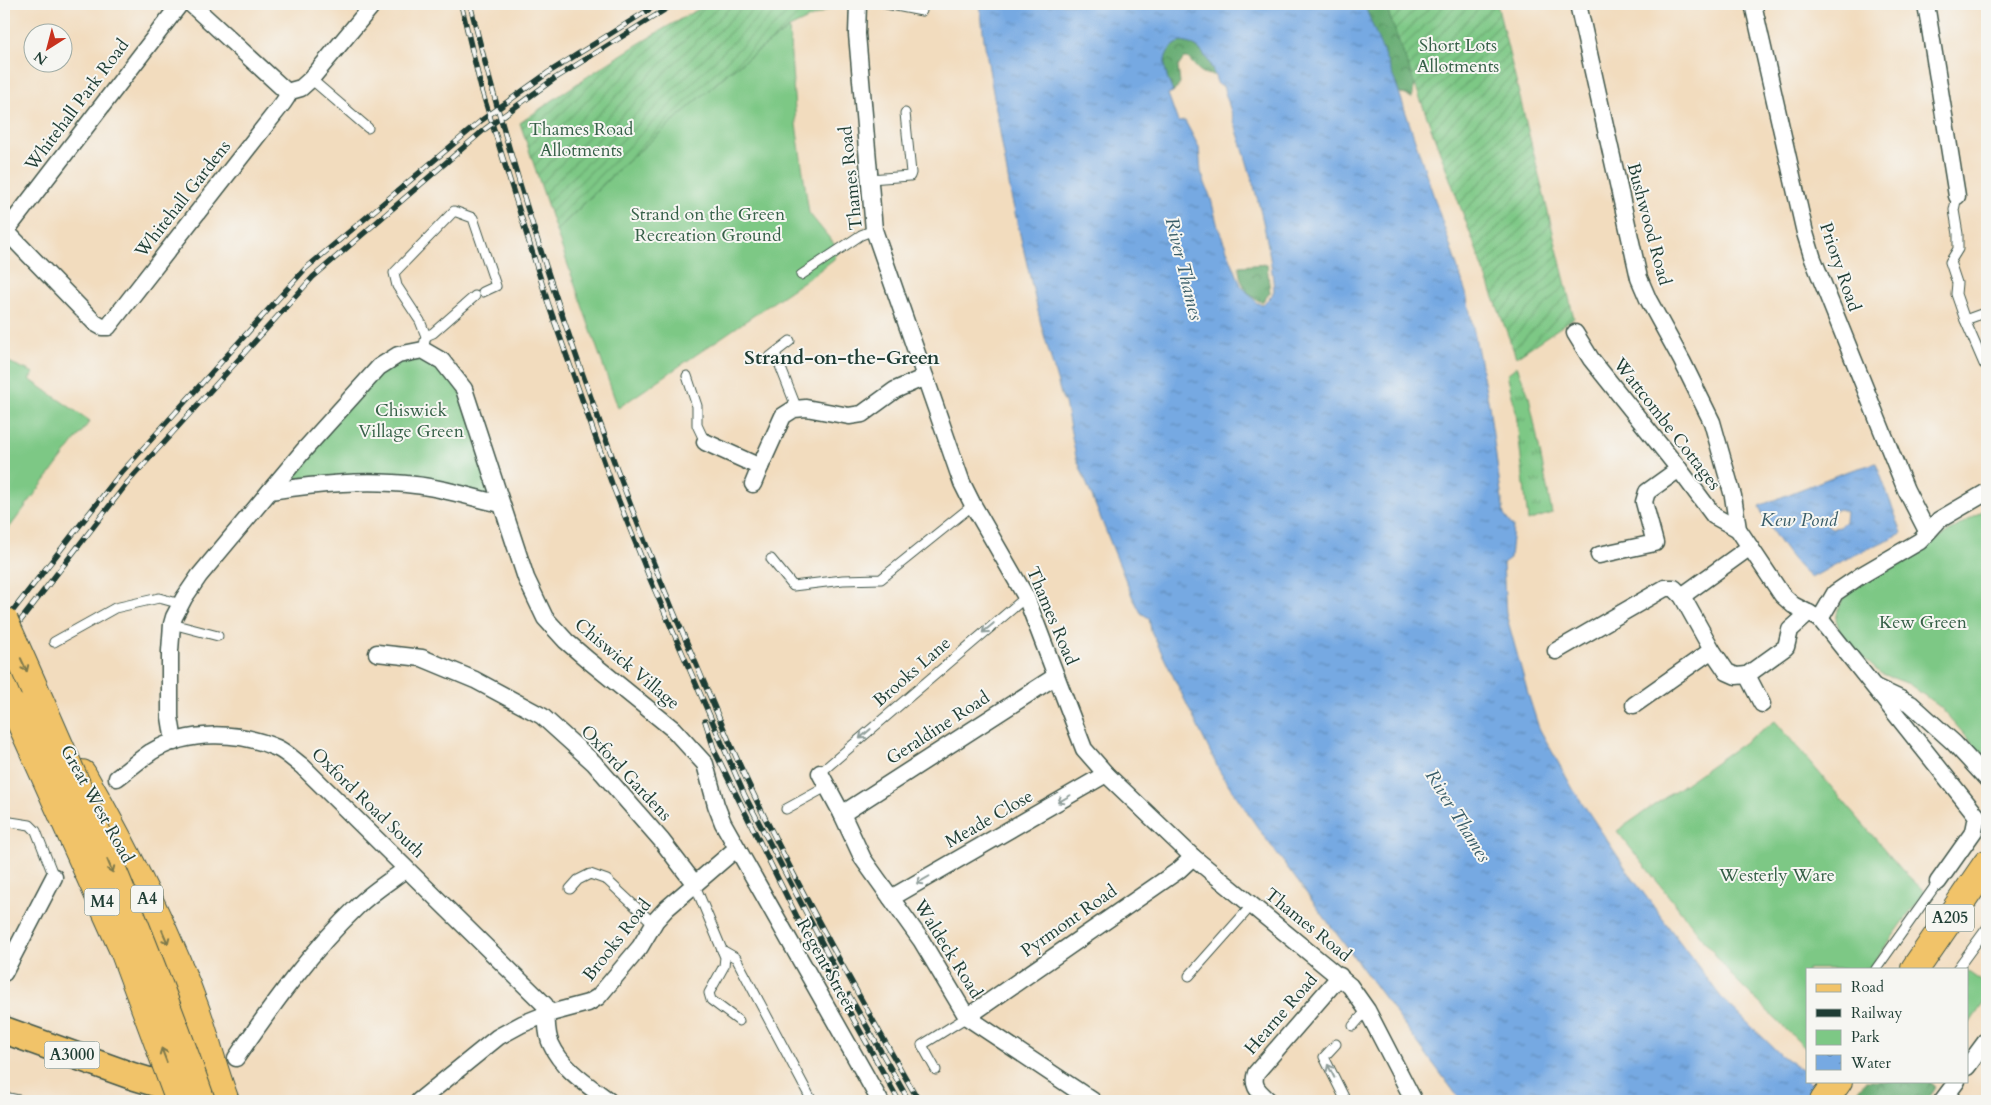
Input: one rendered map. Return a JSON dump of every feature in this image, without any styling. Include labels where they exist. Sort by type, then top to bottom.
[{"type":"highway","name":"Great West Road","points":[[4,621],[43,708],[102,810],[164,934],[196,1014],[225,1101]]},
{"type":"highway","name":"Great West Road","points":[[9,696],[88,890],[145,1056],[163,1101]]},
{"type":"highway","name":"M4","points":[[9,696],[125,953],[180,1101]]},
{"type":"highway","name":"M4","points":[[43,708],[144,944],[201,1101]]},
{"type":"highway","name":"A205","points":[[1916,968],[1986,866]]},
{"type":"highway","points":[[1824,1101],[1837,1082]]},
{"type":"main road","name":"A3000","points":[[4,1030],[132,1076],[216,1101]]},
{"type":"street","name":"Whitehall Park Road","points":[[5,230],[180,4]]},
{"type":"street","points":[[191,4],[287,92],[301,88],[311,79],[370,8]]},
{"type":"street","name":"Thames Road","points":[[858,4],[857,34],[874,230],[962,483],[1026,597],[1084,749],[1106,774],[1193,857],[1340,976],[1368,1010],[1414,1101]]},
{"type":"street","name":"Bushwood Road","points":[[1578,4],[1639,278],[1712,422],[1732,496],[1738,529]]},
{"type":"street","name":"Priory Road","points":[[1753,4],[1805,233],[1813,259],[1906,490],[1927,531]]},
{"type":"street","points":[[1926,4],[1957,196]]},
{"type":"street","name":"Whitehall Gardens","points":[[5,230],[96,323],[105,328],[114,321],[283,103],[287,97],[287,92]]},
{"type":"street","name":"Wattcombe Cottages","points":[[1575,333],[1591,359],[1714,516],[1738,529]]},
{"type":"street","points":[[174,742],[170,717],[170,651],[172,624],[181,604],[199,576],[304,450],[379,368],[398,355],[424,343]]},
{"type":"street","name":"Chiswick Village","points":[[424,343],[464,388],[526,578],[545,618],[566,641],[673,729],[705,764],[716,805],[737,848]]},
{"type":"street","points":[[753,484],[784,416],[797,409],[806,408],[849,416],[862,414],[895,390],[925,377]]},
{"type":"street","points":[[705,442],[760,467]]},
{"type":"street","points":[[1599,555],[1655,544],[1644,502],[1647,492],[1679,469]]},
{"type":"street","points":[[270,491],[364,481],[416,485],[501,504]]},
{"type":"street","points":[[1556,651],[1665,588],[1674,588],[1682,596],[1712,650],[1727,672],[1736,676],[1747,675],[1786,647],[1790,630],[1814,616],[1835,593],[1920,541],[1927,531],[1939,520],[1987,492]]},
{"type":"street","points":[[1738,529],[1782,595],[1793,605],[1814,616],[1976,816],[1974,831],[1938,882]]},
{"type":"street","points":[[1682,596],[1750,547]]},
{"type":"street","points":[[1634,705],[1712,650]]},
{"type":"street","name":"Oxford Gardens","points":[[377,654],[422,658],[475,680],[542,716],[594,763],[662,840],[694,883]]},
{"type":"street","points":[[1747,675],[1762,704]]},
{"type":"street","name":"Geraldine Road","points":[[842,814],[1056,676]]},
{"type":"street","points":[[1870,684],[1911,704],[1954,743],[1987,779]]},
{"type":"street","name":"Oxford Road South","points":[[117,778],[151,752],[192,737],[240,737],[278,749],[302,766],[545,1005],[547,1014]]},
{"type":"street","name":"Meade Close","points":[[891,898],[1106,774]]},
{"type":"street","name":"Waldeck Road","points":[[824,780],[863,859],[921,940],[967,1017],[1093,1101]]},
{"type":"street","name":"Brooks Road","points":[[419,1101],[498,1037],[522,1024],[547,1014],[588,1003],[598,997],[640,947],[666,909],[737,848]]},
{"type":"street","name":"Regent Street","points":[[737,848],[880,1101]]},
{"type":"street","name":"Pyrmont Road","points":[[967,1017],[1179,870],[1193,857]]},
{"type":"street","points":[[236,1058],[280,994],[318,948],[359,904],[406,869]]},
{"type":"street","points":[[4,973],[54,877]]},
{"type":"street","name":"Hearne Road","points":[[1270,1101],[1255,1087],[1253,1080],[1256,1073],[1340,976]]},
{"type":"street","points":[[547,1014],[547,1029],[550,1043],[563,1062],[578,1078],[609,1101]]},
{"type":"street","points":[[1968,1067],[1985,1048]]},
{"type":"street","points":[[1942,1101],[1951,1083]]},
{"type":"lane","points":[[886,4],[922,11]]},
{"type":"lane","points":[[311,79],[368,128]]},
{"type":"lane","points":[[870,179],[910,176],[905,113]]},
{"type":"lane","points":[[1957,196],[1954,210],[1958,234],[1958,249],[1950,262],[1958,283],[1956,294],[1965,320],[1984,364],[1987,363]]},
{"type":"lane","points":[[454,211],[473,218],[496,286],[479,294],[424,343],[420,322],[397,286],[394,273],[454,211]]},
{"type":"lane","points":[[801,275],[861,235],[874,230]]},
{"type":"lane","points":[[1965,320],[1987,312]]},
{"type":"lane","points":[[767,359],[790,341]]},
{"type":"lane","points":[[775,353],[797,409]]},
{"type":"lane","points":[[687,376],[697,406],[697,424],[705,442]]},
{"type":"lane","points":[[771,559],[793,586],[842,580],[881,578],[973,505]]},
{"type":"lane","name":"Brooks Lane","points":[[786,810],[824,780],[1026,597]]},
{"type":"lane","points":[[54,642],[115,608],[159,598],[181,604]]},
{"type":"lane","points":[[172,624],[218,636]]},
{"type":"lane","points":[[4,821],[30,825],[36,831],[54,877]]},
{"type":"lane","points":[[570,889],[578,880],[590,874],[606,880],[654,924]]},
{"type":"lane","points":[[1877,968],[1938,882]]},
{"type":"lane","points":[[694,883],[726,961],[708,996],[738,1022]]},
{"type":"lane","points":[[1189,976],[1252,905]]},
{"type":"lane","points":[[1958,968],[1987,928]]},
{"type":"lane","points":[[722,950],[736,958],[812,1101]]},
{"type":"lane","points":[[1353,1026],[1368,1010]]},
{"type":"lane","points":[[936,1070],[922,1045],[967,1017]]},
{"type":"lane","points":[[1336,1044],[1324,1057],[1346,1101]]},
{"type":"lane","points":[[4,1097],[23,1101]]},
{"type":"green space","name":"Thames Road Allotments","points":[[708,4],[840,4],[789,28],[729,72],[622,166],[556,231],[520,123],[612,60]]},
{"type":"green space","points":[[1352,4],[1448,4],[1416,79],[1412,98],[1392,89]]},
{"type":"green space","name":"Short Lots Allotments","points":[[1497,4],[1574,318],[1516,357],[1387,9]]},
{"type":"green space","name":"Strand on the Green Recreation Ground","points":[[789,28],[796,124],[809,213],[839,250],[834,259],[816,273],[618,408],[556,231],[622,166],[729,72]]},
{"type":"green space","points":[[1180,42],[1198,48],[1206,57],[1214,75],[1202,72],[1188,58],[1184,58],[1178,67],[1180,84],[1173,92],[1167,78],[1165,64],[1168,52]]},
{"type":"green space","points":[[1267,264],[1270,293],[1262,302],[1252,296],[1245,288],[1240,277],[1239,266]]},
{"type":"green space","name":"Chiswick Village Green","points":[[423,344],[466,388],[503,501],[421,484],[278,485],[373,368]]},
{"type":"green space","points":[[4,360],[34,373],[29,379],[90,421],[4,535]]},
{"type":"green space","points":[[1517,366],[1529,396],[1552,513],[1528,521],[1516,413],[1507,374]]},
{"type":"green space","name":"Kew Green","points":[[1987,508],[1987,760],[1940,707],[1909,684],[1880,673],[1849,645],[1840,631],[1836,620],[1838,609],[1844,598],[1855,587]]},
{"type":"green space","name":"Westerly Ware","points":[[1775,721],[1902,870],[1925,892],[1870,968],[1806,968],[1806,1049],[1733,977],[1617,831]]},
{"type":"green space","points":[[1968,972],[1987,985],[1987,998],[1968,1026]]},
{"type":"green space","points":[[1864,1082],[1930,1082],[1936,1087],[1926,1101],[1876,1101],[1858,1090]]},
{"type":"water","name":"River Thames","points":[[980,4],[1364,4],[1398,89],[1466,293],[1489,405],[1504,515],[1513,527],[1510,559],[1503,564],[1506,614],[1539,728],[1573,789],[1633,879],[1721,997],[1782,1056],[1805,1072],[1806,1082],[1836,1101],[1461,1101],[1258,828],[1220,772],[1151,631],[1149,618],[1141,613],[1132,596],[1076,457],[1065,403],[1041,324],[1011,196],[984,40]],"holes":[[[1180,42],[1195,46],[1205,56],[1218,85],[1223,86],[1261,212],[1274,290],[1272,295],[1263,304],[1257,303],[1241,285],[1218,227],[1211,199],[1201,172],[1199,147],[1185,121],[1178,122],[1168,94],[1173,92],[1167,78],[1165,64],[1168,52]]]},
{"type":"water","name":"Kew Pond","points":[[1876,463],[1902,533],[1811,578],[1782,545],[1768,525],[1759,506],[1842,473]],"holes":[[[1840,509],[1846,512],[1845,521],[1839,527],[1832,528],[1827,525],[1827,516],[1831,511]]]},
{"type":"railway","points":[[461,4],[481,88],[549,306],[612,484],[650,579],[745,796],[835,968]]},
{"type":"railway","points":[[470,4],[497,106],[543,259],[606,441],[655,566],[729,742],[771,831],[832,948],[919,1101]]},
{"type":"railway","points":[[4,622],[120,474],[305,269],[482,120],[549,72],[658,4]]},
{"type":"railway","points":[[4,642],[128,482],[313,277],[485,129],[554,79],[674,4]]},
{"type":"railway","points":[[705,721],[715,752],[801,925],[899,1101]]},
{"type":"railway","points":[[849,995],[909,1101]]},
{"type":"district","name":"Strand-on-the-Green","points":[[842,357]]}]
